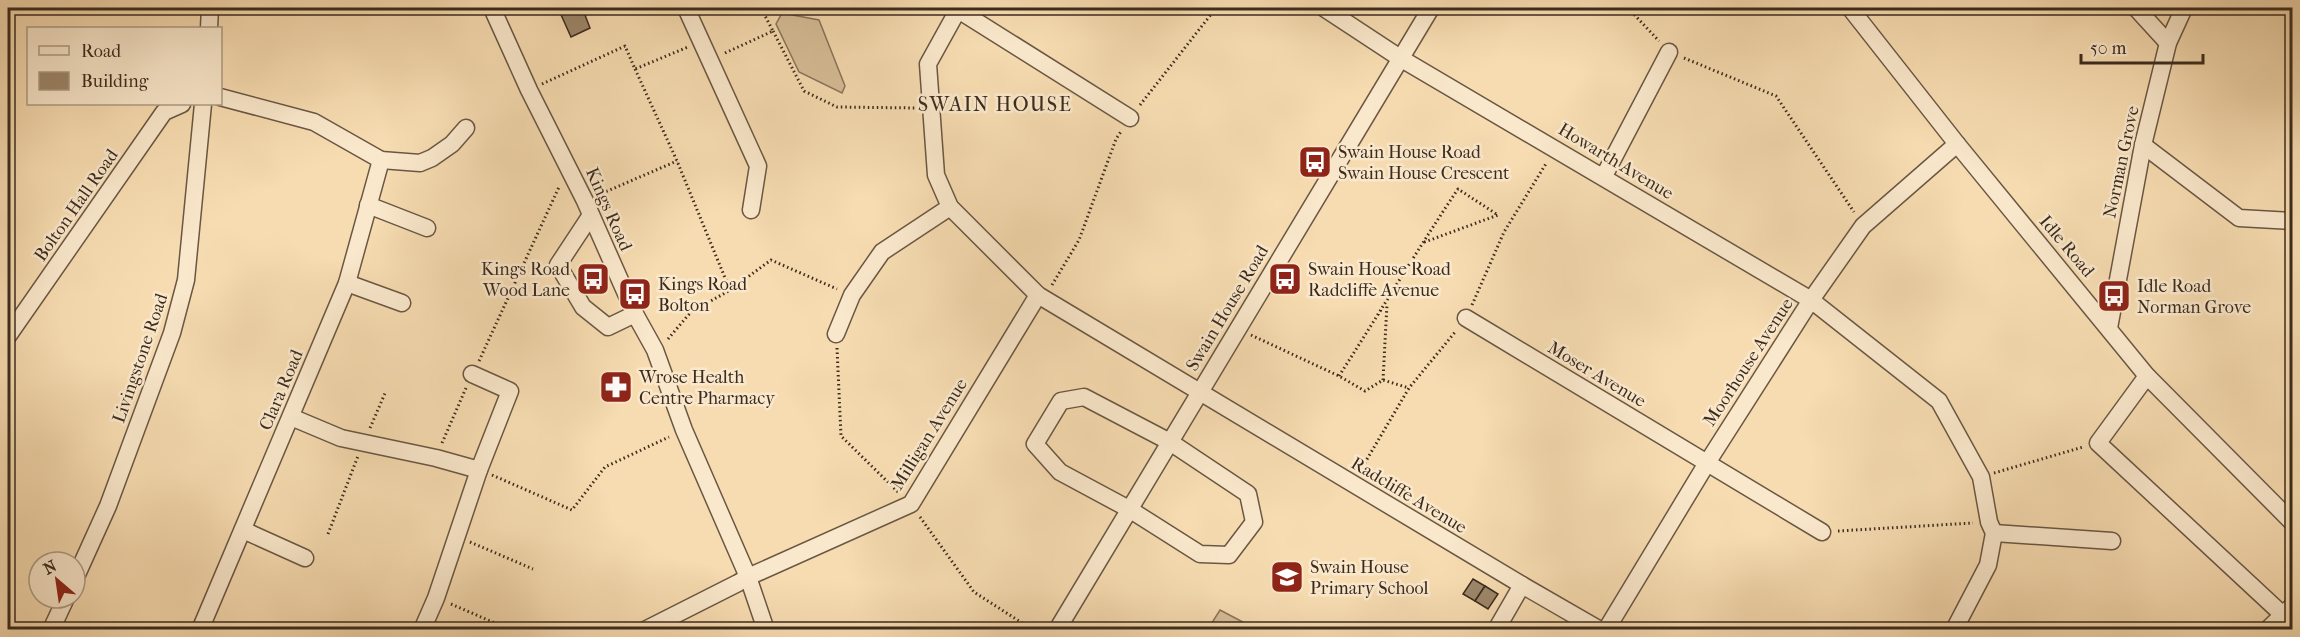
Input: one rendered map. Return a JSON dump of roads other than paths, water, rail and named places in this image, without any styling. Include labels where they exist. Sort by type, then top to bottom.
[{"type":"street","points":[[209,27],[210,8]]},
{"type":"street","name":"Kings Road","points":[[492,8],[529,90],[588,208],[635,314],[655,350],[684,430],[748,577],[766,630]]},
{"type":"street","points":[[686,8],[758,166],[751,210]]},
{"type":"street","points":[[836,334],[852,295],[882,252],[950,207],[936,175],[928,64],[957,8],[1130,118]]},
{"type":"street","name":"Howarth Avenue","points":[[1324,8],[1400,58],[1604,176],[1811,300],[1939,401],[1981,477],[1992,527]]},
{"type":"street","name":"Swain House Road","points":[[1057,630],[1431,8]]},
{"type":"street","name":"Idle Road","points":[[1850,8],[1957,144],[2147,376],[2292,522]]},
{"type":"street","points":[[2136,8],[2168,43]]},
{"type":"street","name":"Norman Grove","points":[[2109,328],[2143,145],[2168,43],[2184,8]]},
{"type":"street","points":[[1604,176],[1669,52]]},
{"type":"street","points":[[222,98],[314,122],[381,160],[420,163],[432,159],[452,144],[466,128]]},
{"type":"street","name":"Bolton Hall Road","points":[[8,336],[164,112],[180,105]]},
{"type":"street","name":"Livingstone Road","points":[[87,552],[108,506],[172,333],[186,280],[203,105]]},
{"type":"street","name":"Moorhouse Avenue","points":[[1606,630],[1707,463],[1811,300],[1863,226],[1957,144]]},
{"type":"street","points":[[2143,145],[2239,218],[2292,221]]},
{"type":"street","name":"Clara Road","points":[[200,630],[347,283],[381,160]]},
{"type":"street","points":[[368,205],[427,228]]},
{"type":"street","name":"Radcliffe Avenue","points":[[950,207],[1041,297],[1600,630]]},
{"type":"street","points":[[588,208],[558,265],[583,308],[608,327],[635,314]]},
{"type":"street","points":[[347,283],[402,303]]},
{"type":"street","name":"Milligan Avenue","points":[[645,630],[748,577],[911,504],[1041,297]]},
{"type":"street","name":"Moser Avenue","points":[[1466,318],[1822,532]]},
{"type":"street","points":[[422,630],[436,598],[479,470],[510,391],[472,374]]},
{"type":"street","points":[[2147,376],[2098,442],[2288,610],[2267,630]]},
{"type":"street","points":[[1084,397],[1170,442],[1248,494],[1254,522],[1229,555],[1200,554],[1129,509],[1060,472],[1035,444],[1061,401],[1084,397]]},
{"type":"street","points":[[291,417],[341,438],[479,470]]},
{"type":"street","points":[[1954,630],[1988,565],[1992,527],[2112,541]]},
{"type":"street","points":[[243,530],[305,558]]},
{"type":"street","points":[[1496,630],[1522,585]]},
{"type":"street","points":[[51,630],[60,610]]},
{"type":"place","name":"Swain House Road Swain House Crescent","points":[[1315,162]]},
{"type":"place","name":"Kings Road Wood Lane","points":[[593,279]]},
{"type":"place","name":"Swain House Road Radcliffe Avenue","points":[[1285,279]]},
{"type":"place","name":"Kings Road Bolton","points":[[635,294]]},
{"type":"place","name":"Idle Road Norman Grove","points":[[2114,296]]},
{"type":"place","name":"Wrose Health Centre Pharmacy","points":[[616,387]]},
{"type":"place","name":"Swain House Primary School","points":[[1287,577]]},
{"type":"district","name":"SWAIN HOUSE","points":[[995,104]]}]
